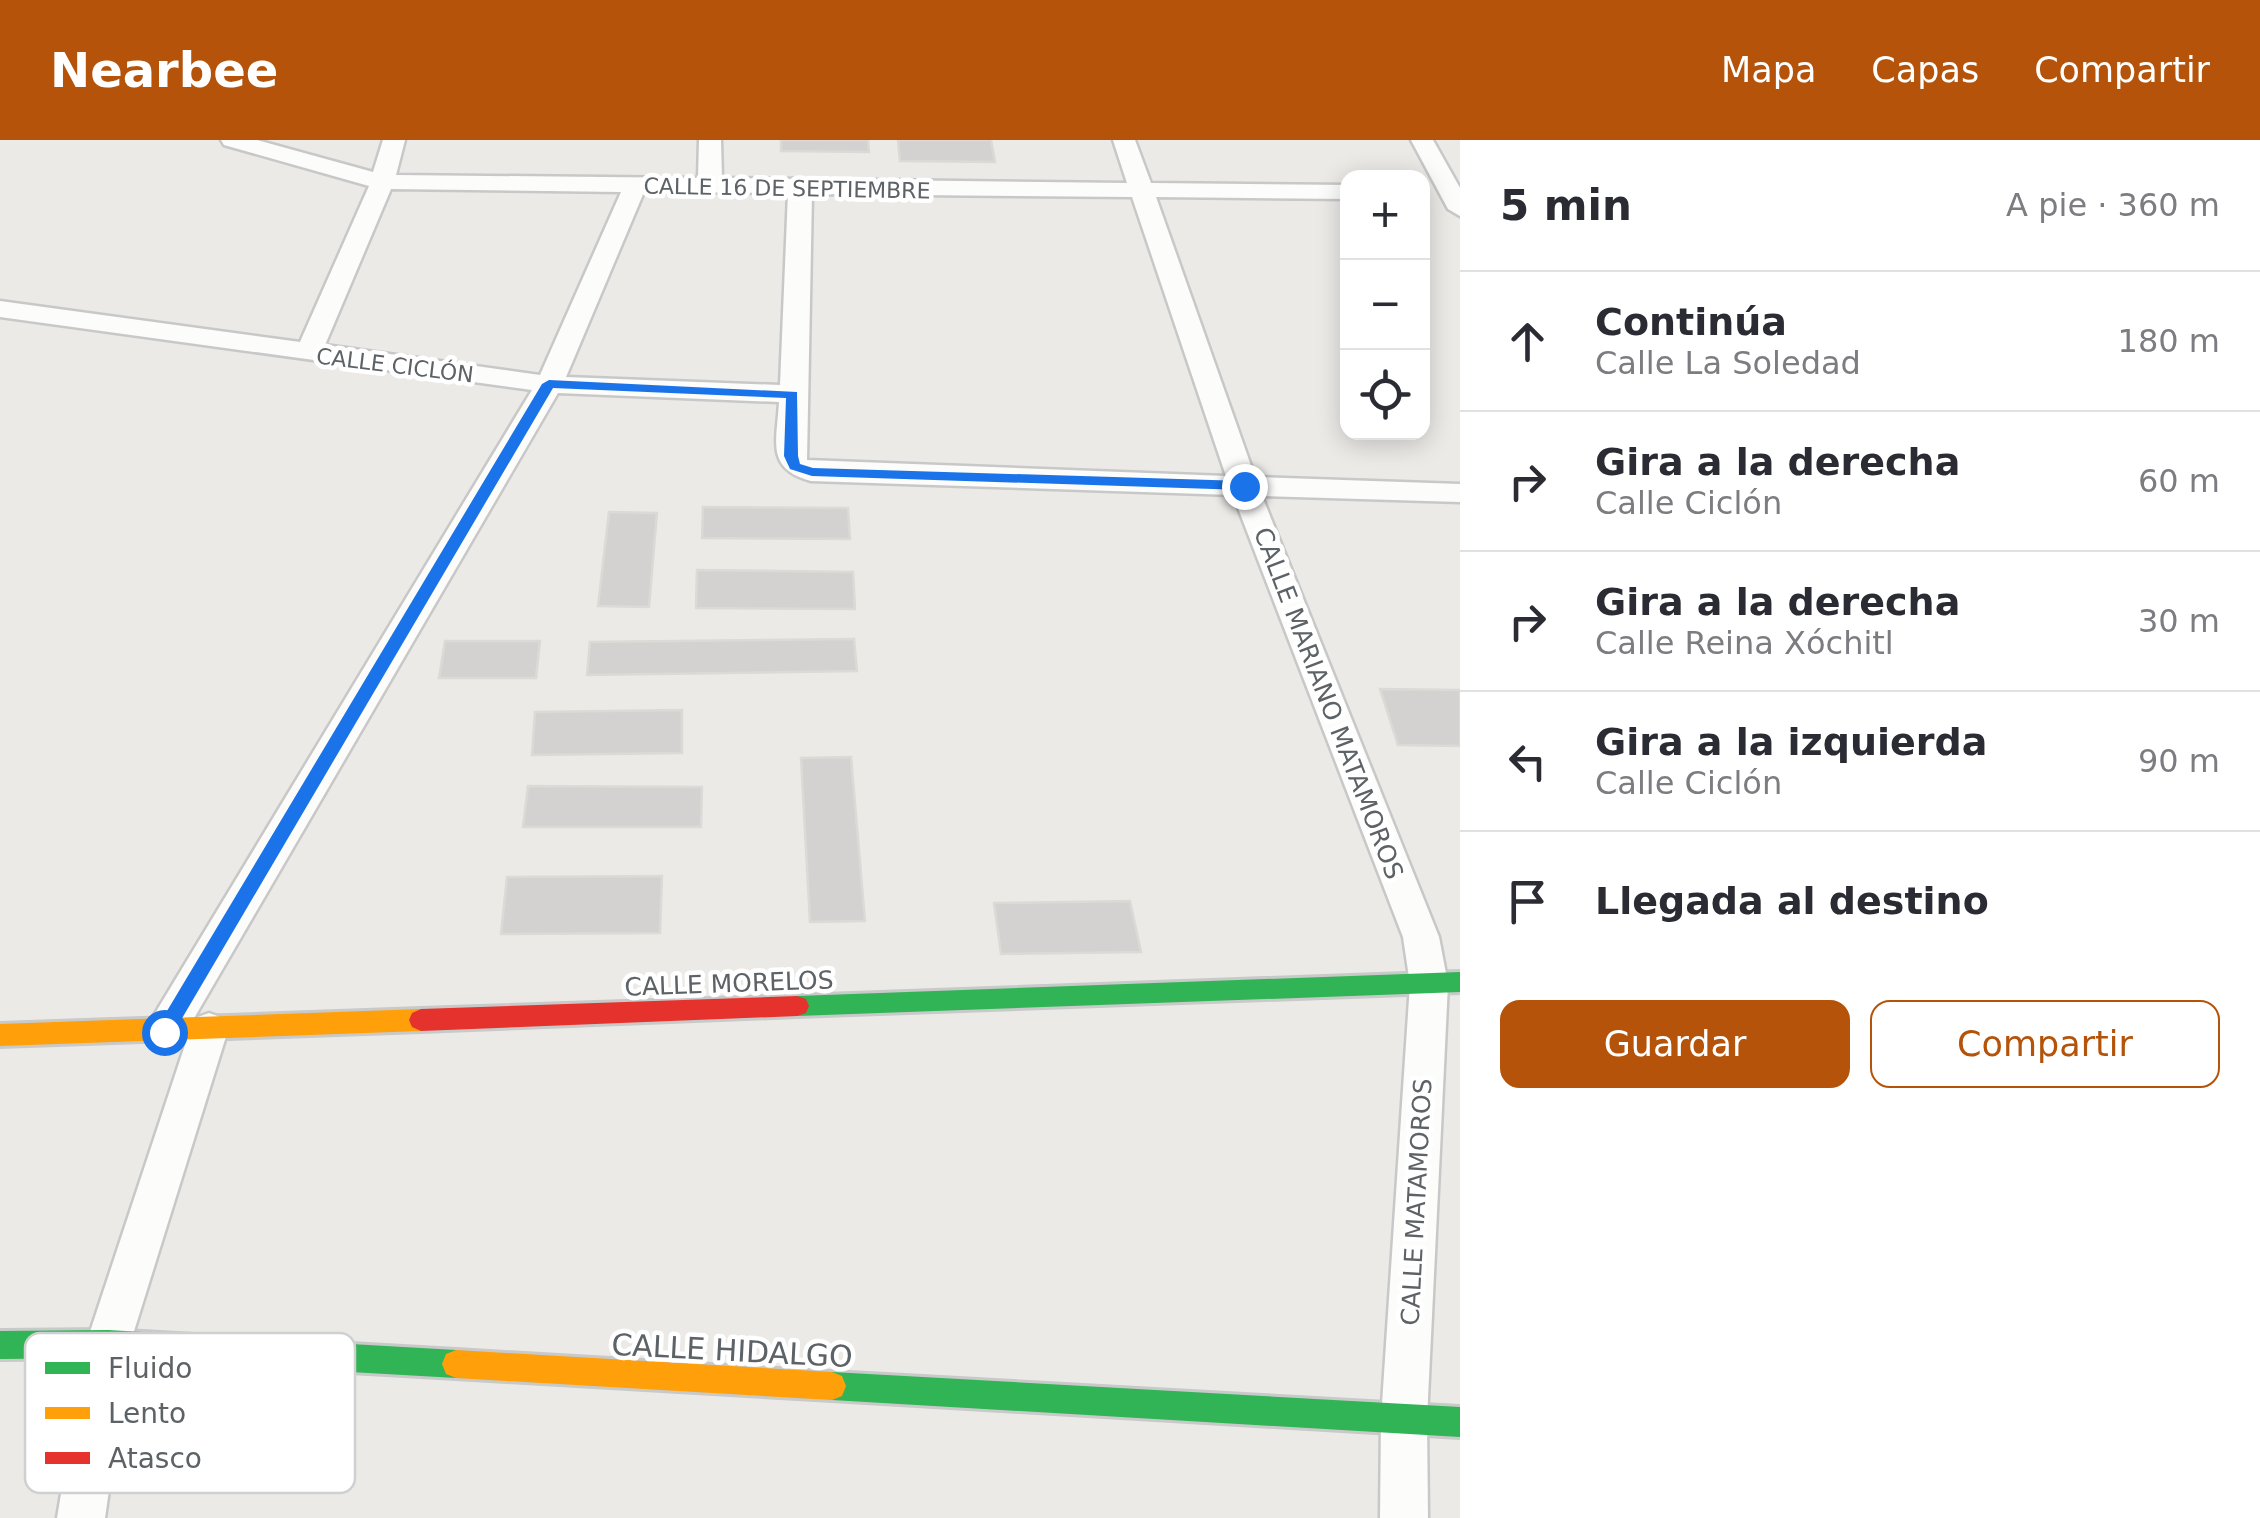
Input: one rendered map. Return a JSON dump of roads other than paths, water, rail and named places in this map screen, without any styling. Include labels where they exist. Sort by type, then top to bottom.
[{"type":"street","name":"CALLE 16 DE SEPTIEMBRE","points":[[232,140],[382,182],[1340,192]]},
{"type":"street","points":[[308,354],[382,182],[394,140]]},
{"type":"street","points":[[710,140],[710,188]]},
{"type":"street","name":"CALLE MARIANO MATAMOROS","points":[[1124,140],[1244,486],[1421,938],[1444,983]]},
{"type":"street","points":[[1422,140],[1457,198]]},
{"type":"street","points":[[164,1032],[549,384],[635,186]]},
{"type":"street","points":[[800,189],[792,394],[791,456],[795,466],[812,472],[1460,493]]},
{"type":"street","points":[[1430,193],[1457,198]]},
{"type":"street","name":"CALLE CICLÓN","points":[[0,309],[549,384],[792,394]]},
{"type":"street","name":"CALLE MORELOS","points":[[0,1035],[1444,983]]},
{"type":"street","name":"CALLE MATAMOROS","points":[[1404,1518],[1404,1420],[1444,983]]},
{"type":"street","points":[[114,1333],[209,1030]]},
{"type":"street","name":"CALLE HIDALGO","points":[[0,1345],[25,1348]]},
{"type":"street","name":"CALLE HIDALGO","points":[[355,1370],[1460,1422]]}]
